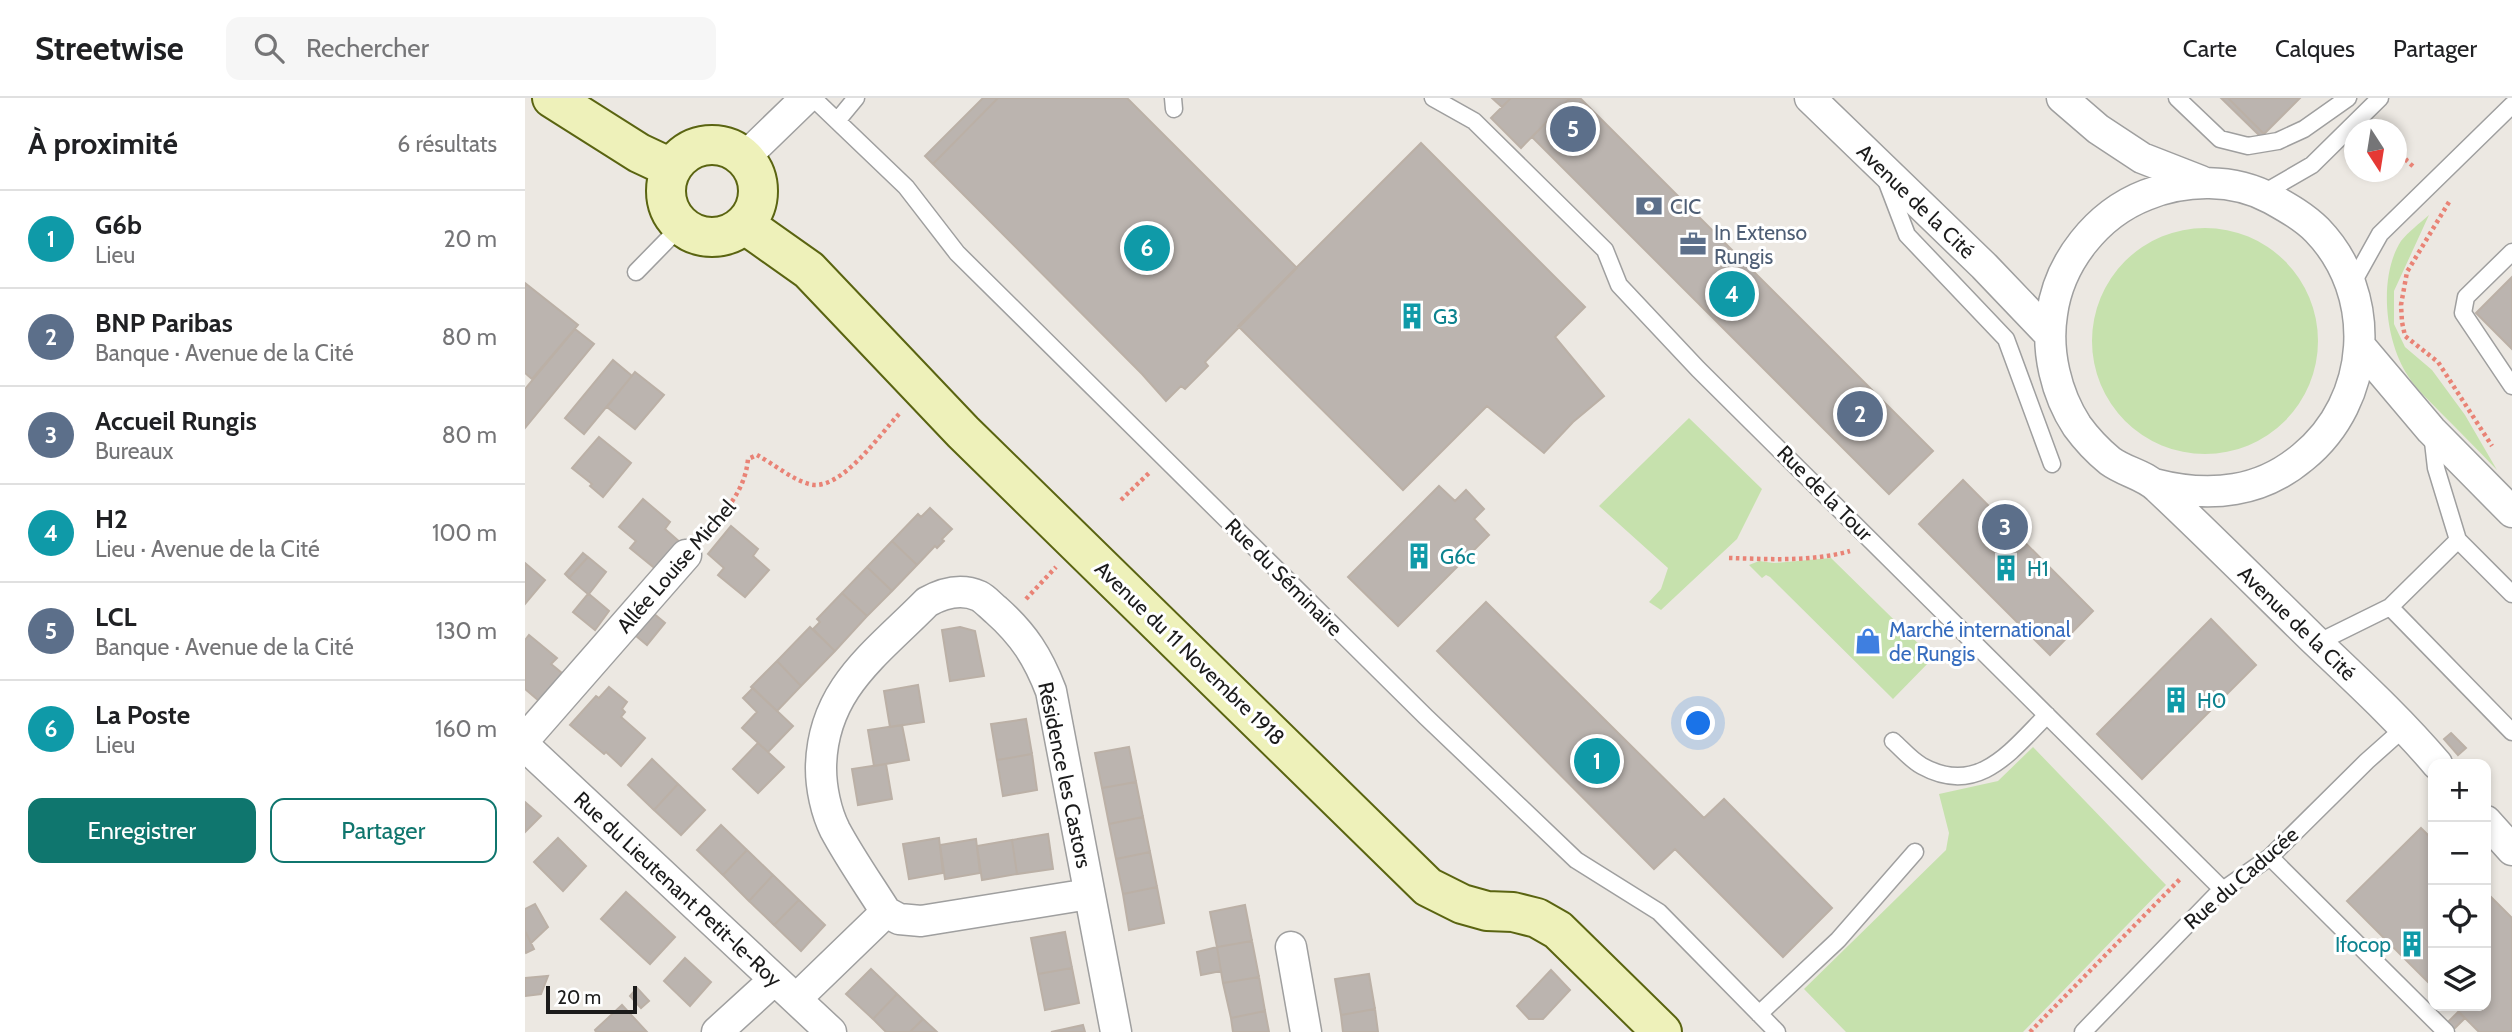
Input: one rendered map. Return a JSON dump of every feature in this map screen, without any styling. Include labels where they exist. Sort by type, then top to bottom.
[{"type":"main road","points":[[552,98],[639,153],[671,168]]},
{"type":"main road","points":[[705,145],[720,145],[733,149],[744,158],[753,169],[758,183],[758,198],[753,212],[744,224],[720,237],[699,235],[681,226],[671,213],[665,198],[666,182],[671,168],[686,153],[705,145]]},
{"type":"main road","name":"Avenue du 11 Novembre 1918","points":[[744,224],[809,270],[963,432],[1428,887],[1462,904],[1487,911],[1513,912],[1537,918],[1558,930],[1662,1032]]},
{"type":"street","points":[[744,158],[806,98]]},
{"type":"street","name":"Avenue de la Cité","points":[[1810,98],[1984,266],[2050,335]]},
{"type":"street","points":[[2062,98],[2098,129],[2142,158],[2204,183]]},
{"type":"street","points":[[2204,183],[2234,186],[2262,194],[2292,209],[2317,230],[2337,257],[2351,286],[2359,316],[2360,346],[2356,374],[2347,402],[2314,448],[2291,467],[2266,480],[2211,492],[2182,491],[2154,484],[2111,461],[2077,426],[2056,383],[2050,335],[2058,288],[2080,246],[2096,227],[2135,199],[2180,184],[2204,183]]},
{"type":"street","points":[[2360,346],[2431,429],[2512,512]]},
{"type":"street","name":"Avenue de la Cité","points":[[2154,484],[2432,759]]},
{"type":"street","name":"Allée Louise Michel","points":[[525,739],[686,555]]},
{"type":"street","name":"Résidence les Castors","points":[[1089,894],[921,921],[899,919],[886,912],[835,829],[828,812],[821,775],[821,756],[830,713],[848,682],[927,602],[941,594],[956,592],[980,597],[1020,632],[1039,660],[1051,691],[1116,1032]]},
{"type":"street","name":"Rue du Lieutenant Petit-le-Roy","points":[[525,746],[831,1032]]},
{"type":"street","points":[[2487,822],[2512,850]]},
{"type":"street","points":[[717,1032],[785,989],[886,912]]},
{"type":"street","points":[[1291,947],[1305,1032]]},
{"type":"lane","name":"Rue du Séminaire","points":[[813,98],[906,187],[957,254],[1426,717],[1576,860],[1659,912],[1777,1032]]},
{"type":"lane","points":[[837,121],[856,98]]},
{"type":"lane","name":"Rue de la Tour","points":[[1433,98],[1474,121],[1605,250],[1619,285],[1672,341],[2222,890]]},
{"type":"lane","points":[[2088,98],[2098,129]]},
{"type":"lane","points":[[2177,98],[2220,139],[2248,146],[2278,142],[2304,129],[2348,98]]},
{"type":"lane","points":[[2262,194],[2312,165],[2378,98]]},
{"type":"lane","points":[[2351,286],[2380,234],[2512,105]]},
{"type":"lane","points":[[1883,171],[1907,235],[2006,339],[2052,464]]},
{"type":"lane","points":[[636,272],[681,226]]},
{"type":"lane","points":[[2512,252],[2466,297],[2463,313],[2512,386]]},
{"type":"lane","points":[[2431,429],[2436,468],[2458,540],[2512,594]]},
{"type":"lane","points":[[2317,643],[2390,607],[2458,540]]},
{"type":"lane","points":[[2390,607],[2512,732]]},
{"type":"lane","points":[[1893,741],[1921,766],[1946,775],[1962,777],[1985,771],[2003,759],[2047,715]]},
{"type":"lane","name":"Rue du Caducée","points":[[2083,1032],[2222,890],[2270,857],[2403,729]]},
{"type":"lane","points":[[1759,1014],[1838,940],[1915,852]]},
{"type":"lane","points":[[2270,857],[2447,1032]]},
{"type":"path","points":[[2407,160],[2451,199],[2407,272],[2400,306],[2405,336],[2438,362],[2498,456]]},
{"type":"path","name":"Allée Louise Michel","points":[[686,555],[737,495],[747,474],[748,458],[757,455],[810,485],[828,485],[850,468],[900,412],[924,391]]},
{"type":"path","points":[[1121,500],[1150,471]]},
{"type":"path","points":[[1729,558],[1803,558],[1851,551]]},
{"type":"path","points":[[1007,619],[1060,564]]},
{"type":"path","points":[[2030,1032],[2195,862]]},
{"type":"green space","points":[[2429,215],[2394,291],[2394,324],[2405,347],[2432,370],[2465,415],[2497,470],[2415,385],[2400,362],[2394,345],[2387,309],[2389,272],[2401,241]]},
{"type":"green space","points":[[2216,228],[2238,232],[2258,241],[2277,253],[2293,269],[2314,308],[2318,341],[2314,374],[2310,384],[2293,413],[2277,429],[2238,450],[2194,454],[2172,450],[2152,441],[2133,429],[2117,413],[2096,374],[2092,330],[2096,308],[2105,288],[2117,269],[2133,253],[2172,232]]},
{"type":"green space","points":[[1689,418],[1762,489],[1737,539],[1661,610],[1649,602],[1661,589],[1668,568],[1599,506]]},
{"type":"green space","points":[[1831,558],[1933,658],[1893,699],[1770,577],[1766,575],[1762,578],[1749,565],[1759,561],[1774,563]]},
{"type":"green space","points":[[2033,747],[2166,885],[2023,1032],[1846,1032],[1804,989],[1946,850],[1949,833],[1939,794],[1998,781]]},
{"type":"building","points":[[983,98],[998,98],[933,164],[925,156]]},
{"type":"building","points":[[998,98],[1127,98],[1297,268],[1205,362],[1208,366],[1185,389],[1181,386],[1166,401],[933,164]]},
{"type":"building","points":[[1492,98],[1511,98],[1502,107]]},
{"type":"building","points":[[1511,98],[1570,98],[1521,148],[1491,118]]},
{"type":"building","points":[[1570,98],[1580,98],[1933,451],[1889,494],[1532,137]]},
{"type":"building","points":[[2221,98],[2228,98],[2264,134],[2261,137]]},
{"type":"building","points":[[2228,98],[2300,98],[2264,134]]},
{"type":"building","name":"G3","points":[[1421,143],[1585,307],[1555,337],[1604,396],[1573,422],[1544,453],[1487,406],[1403,490],[1238,326]]},
{"type":"building","points":[[2512,277],[2512,349],[2476,313]]},
{"type":"building","points":[[525,283],[578,325],[532,379],[525,373]]},
{"type":"building","points":[[575,329],[594,344],[525,428],[525,389]]},
{"type":"building","points":[[613,360],[632,376],[584,434],[565,418]]},
{"type":"building","points":[[635,372],[664,395],[635,429],[607,407]]},
{"type":"building","points":[[599,437],[631,463],[603,497],[572,468]]},
{"type":"building","name":"H1","points":[[1963,480],[2093,611],[2050,655],[1919,524]]},
{"type":"building","name":"G6c","points":[[1439,486],[1455,501],[1466,490],[1484,509],[1474,519],[1489,535],[1398,626],[1348,577]]},
{"type":"building","points":[[643,499],[670,522],[665,529],[681,543],[657,570],[630,548],[636,541],[619,527]]},
{"type":"building","points":[[930,508],[952,529],[942,539],[944,541],[937,548],[935,546],[917,565],[892,541],[918,514],[921,517]]},
{"type":"building","points":[[731,526],[758,549],[753,556],[769,570],[745,597],[718,575],[724,568],[708,554]]},
{"type":"building","points":[[892,541],[917,565],[892,591],[867,567]]},
{"type":"building","points":[[583,553],[588,557],[569,578],[565,574]]},
{"type":"building","points":[[588,557],[606,572],[589,594],[609,611],[595,630],[573,612],[588,594],[569,578]]},
{"type":"building","points":[[525,563],[545,580],[525,604]]},
{"type":"building","points":[[867,567],[892,591],[867,616],[842,593]]},
{"type":"building","points":[[842,593],[867,616],[835,651],[813,629],[820,622],[817,619]]},
{"type":"building","points":[[1486,602],[1704,818],[1724,799],[1832,908],[1783,957],[1675,849],[1654,869],[1437,651]]},
{"type":"building","points":[[647,608],[665,623],[647,645],[629,630]]},
{"type":"building","name":"H0","points":[[2211,619],[2256,665],[2142,779],[2097,734]]},
{"type":"building","points":[[810,627],[835,651],[801,686],[777,661]]},
{"type":"building","points":[[960,627],[975,631],[984,676],[950,681],[942,630]]},
{"type":"building","points":[[529,635],[557,658],[551,664],[568,678],[545,706],[525,689],[525,640]]},
{"type":"building","points":[[777,661],[801,686],[777,711],[751,687]]},
{"type":"building","points":[[918,685],[924,722],[890,727],[884,691]]},
{"type":"building","points":[[609,687],[627,702],[621,717],[645,738],[621,766],[570,725],[596,696],[599,698]]},
{"type":"building","points":[[753,688],[793,726],[768,752],[742,728],[757,712],[743,698]]},
{"type":"building","points":[[1026,719],[1032,754],[997,760],[991,724]]},
{"type":"building","points":[[902,725],[909,760],[874,766],[868,730]]},
{"type":"building","points":[[2451,733],[2466,748],[2458,755],[2444,739]]},
{"type":"building","points":[[758,743],[784,767],[758,793],[733,769]]},
{"type":"building","points":[[1129,747],[1136,782],[1102,788],[1095,753]]},
{"type":"building","points":[[1032,754],[1037,790],[1003,796],[997,760]]},
{"type":"building","points":[[652,759],[678,784],[654,810],[628,785]]},
{"type":"building","points":[[886,764],[892,799],[858,805],[852,769]]},
{"type":"building","points":[[1136,782],[1143,817],[1109,824],[1102,788]]},
{"type":"building","points":[[678,784],[705,810],[681,835],[654,810]]},
{"type":"building","points":[[525,802],[541,816],[525,832]]},
{"type":"building","points":[[1143,817],[1150,852],[1116,859],[1109,824]]},
{"type":"building","points":[[721,825],[747,850],[723,875],[697,850]]},
{"type":"building","name":"Ifocop","points":[[2421,828],[2428,835],[2428,982],[2347,901]]},
{"type":"building","points":[[1048,834],[1053,869],[1017,874],[1012,840]]},
{"type":"building","points":[[558,838],[586,866],[563,891],[534,862]]},
{"type":"building","points":[[939,838],[943,873],[909,879],[903,844]]},
{"type":"building","points":[[976,839],[980,873],[945,879],[940,845]]},
{"type":"building","points":[[1012,840],[1017,874],[982,880],[977,846]]},
{"type":"building","points":[[747,850],[773,875],[749,901],[723,875]]},
{"type":"building","points":[[1150,852],[1157,887],[1123,894],[1116,859]]},
{"type":"building","points":[[773,875],[799,900],[774,925],[749,901]]},
{"type":"building","points":[[1157,887],[1164,923],[1129,930],[1123,894]]},
{"type":"building","points":[[626,892],[675,937],[650,964],[601,919]]},
{"type":"building","points":[[2491,897],[2512,918],[2512,1032],[2479,1032],[2458,1011],[2491,1011]]},
{"type":"building","points":[[799,900],[825,925],[801,951],[774,925]]},
{"type":"building","points":[[535,904],[548,927],[531,943],[525,931],[525,909]]},
{"type":"building","points":[[1245,905],[1252,941],[1217,947],[1210,912]]},
{"type":"building","points":[[525,931],[534,949],[526,953],[525,951]]},
{"type":"building","points":[[1065,932],[1072,968],[1038,974],[1031,938]]},
{"type":"building","points":[[1252,941],[1259,977],[1223,983],[1217,947]]},
{"type":"building","points":[[1217,947],[1221,971],[1201,975],[1197,952]]},
{"type":"building","points":[[685,958],[711,982],[690,1006],[664,981]]},
{"type":"building","points":[[1072,968],[1079,1003],[1045,1010],[1038,974]]},
{"type":"building","points":[[871,969],[897,994],[873,1019],[846,994]]},
{"type":"building","points":[[1551,970],[1570,990],[1543,1019],[1529,1019],[1517,1006]]},
{"type":"building","points":[[1369,974],[1375,1009],[1341,1015],[1335,979]]},
{"type":"building","points":[[548,976],[541,994],[525,996],[525,978]]},
{"type":"building","points":[[1259,977],[1265,1011],[1231,1018],[1223,983]]},
{"type":"building","points":[[637,988],[649,1001],[641,1008],[630,996]]},
{"type":"building","points":[[897,994],[923,1019],[910,1032],[886,1032],[873,1019]]},
{"type":"building","points":[[622,1005],[647,1032],[596,1032],[595,1030]]},
{"type":"building","points":[[1375,1009],[1378,1032],[1343,1032],[1341,1015]]},
{"type":"building","points":[[1265,1011],[1269,1032],[1233,1032],[1231,1018]]},
{"type":"building","points":[[2458,1012],[2465,1018],[2451,1032],[2438,1032]]},
{"type":"building","points":[[923,1019],[937,1032],[910,1032]]},
{"type":"building","points":[[1083,1025],[1085,1032],[1051,1032]]},
{"type":"place","name":"LCL","points":[[1573,129]]},
{"type":"place","name":"CIC","points":[[1649,206]]},
{"type":"place","name":"In Extenso Rungis","points":[[1693,244]]},
{"type":"place","name":"La Poste","points":[[1147,248]]},
{"type":"place","name":"H2","points":[[1732,294]]},
{"type":"place","name":"G3","points":[[1412,316]]},
{"type":"place","name":"BNP Paribas","points":[[1860,414]]},
{"type":"place","name":"Accueil Rungis","points":[[2005,527]]},
{"type":"place","name":"G6c","points":[[1419,556]]},
{"type":"place","name":"H1","points":[[2006,568]]},
{"type":"place","name":"Marché international de Rungis","points":[[1868,641]]},
{"type":"place","name":"H0","points":[[2176,700]]},
{"type":"place","name":"G6b","points":[[1597,761]]},
{"type":"place","name":"Ifocop","points":[[2412,944]]}]
